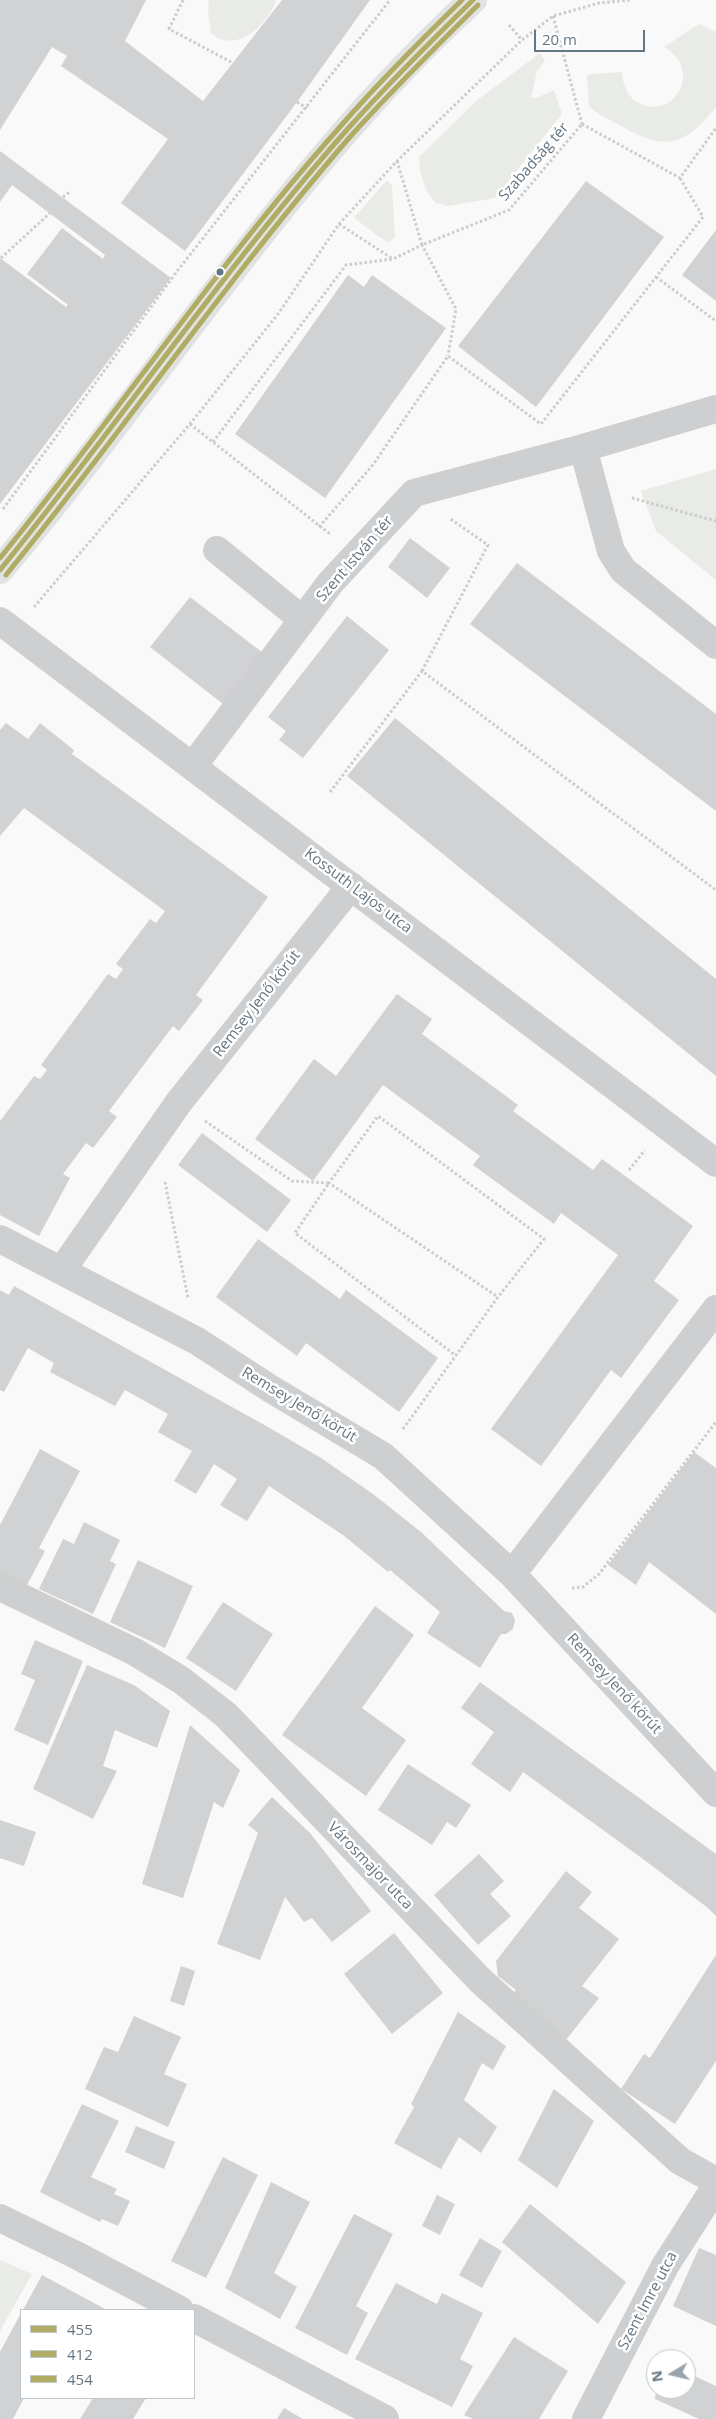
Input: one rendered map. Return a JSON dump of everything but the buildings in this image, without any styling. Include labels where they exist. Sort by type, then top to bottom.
[{"type":"main road","points":[[0,570],[137,396],[212,294],[318,162],[366,106],[437,33],[473,0]]},
{"type":"street","name":"Szent István tér","points":[[193,766],[330,582],[414,493],[583,448],[716,409]]},
{"type":"street","points":[[583,448],[611,552],[623,570],[716,645]]},
{"type":"street","points":[[217,550],[303,620]]},
{"type":"street","name":"Kossuth Lajos utca","points":[[7,625],[716,1163]]},
{"type":"street","name":"Remsey Jenő körút","points":[[62,1270],[179,1102],[351,886]]},
{"type":"street","name":"Remsey Jenő körút","points":[[0,1239],[197,1341],[271,1389],[383,1456],[512,1574],[716,1793]]},
{"type":"street","points":[[512,1574],[716,1309]]},
{"type":"street","name":"Városmajor utca","points":[[0,1587],[135,1652],[181,1680],[226,1715],[480,1980],[680,2161],[716,2181]]},
{"type":"street","name":"Szent Imre utca","points":[[586,2419],[665,2266],[716,2186]]},
{"type":"street","points":[[0,2218],[178,2309]]},
{"type":"street","points":[[195,2319],[385,2419]]},
{"type":"path","points":[[183,0],[169,29],[233,63]]},
{"type":"path","points":[[0,514],[178,270],[390,0]]},
{"type":"path","points":[[7,625],[190,424],[278,314],[339,224],[397,160],[522,40],[553,16],[599,3],[630,0]]},
{"type":"path","points":[[553,16],[582,124]]},
{"type":"path","points":[[509,25],[522,40]]},
{"type":"path","points":[[297,102],[307,108]]},
{"type":"path","name":"Szabadság tér","points":[[214,442],[346,265],[393,259],[422,245],[509,210],[582,124],[680,178]]},
{"type":"path","points":[[448,356],[541,424],[703,217],[680,178],[716,128]]},
{"type":"path","points":[[190,424],[319,527],[372,466],[448,356],[456,309],[422,245],[397,160]]},
{"type":"path","points":[[63,197],[71,191]]},
{"type":"path","points":[[1,258],[50,213]]},
{"type":"path","points":[[339,224],[393,259]]},
{"type":"path","points":[[656,276],[716,321]]},
{"type":"path","points":[[595,488],[716,521]]},
{"type":"path","points":[[330,792],[422,671],[488,545]]},
{"type":"path","points":[[422,671],[716,890]]},
{"type":"path","points":[[179,1102],[292,1181],[329,1183],[498,1297]]},
{"type":"path","points":[[383,1456],[498,1297],[544,1239],[378,1116],[295,1233],[455,1355]]},
{"type":"path","points":[[156,1135],[197,1341]]},
{"type":"path","points":[[565,1588],[583,1586],[600,1574],[716,1422]]},
{"type":"shaded area","points":[[209,0],[276,0],[266,19],[259,27],[240,39],[231,41],[221,39],[211,33],[208,11]]},
{"type":"shaded area","points":[[699,24],[716,32],[716,107],[693,131],[683,138],[661,142],[649,139],[619,125],[589,106],[587,76],[591,74],[622,72],[624,85],[630,96],[637,102],[650,107],[662,106],[672,100],[679,91],[683,80],[682,68],[676,57],[664,47]]},
{"type":"shaded area","points":[[540,53],[545,61],[537,71],[531,98],[536,98],[554,90],[562,114],[495,198],[448,206],[436,203],[423,182],[419,157],[476,101]]},
{"type":"shaded area","points":[[388,181],[392,186],[395,237],[388,243],[354,218],[385,182]]},
{"type":"shaded area","points":[[716,469],[716,580],[656,531],[641,491]]},
{"type":"shaded area","points":[[0,2260],[32,2274],[0,2331]]},
{"type":"transit line","name":"454","points":[[0,558],[294,180],[369,95],[462,0]]},
{"type":"transit line","name":"455","points":[[0,570],[86,461],[212,294],[299,186],[375,99],[473,0]]},
{"type":"transit line","name":"412","points":[[6,575],[304,191],[380,104],[478,5]]}]
